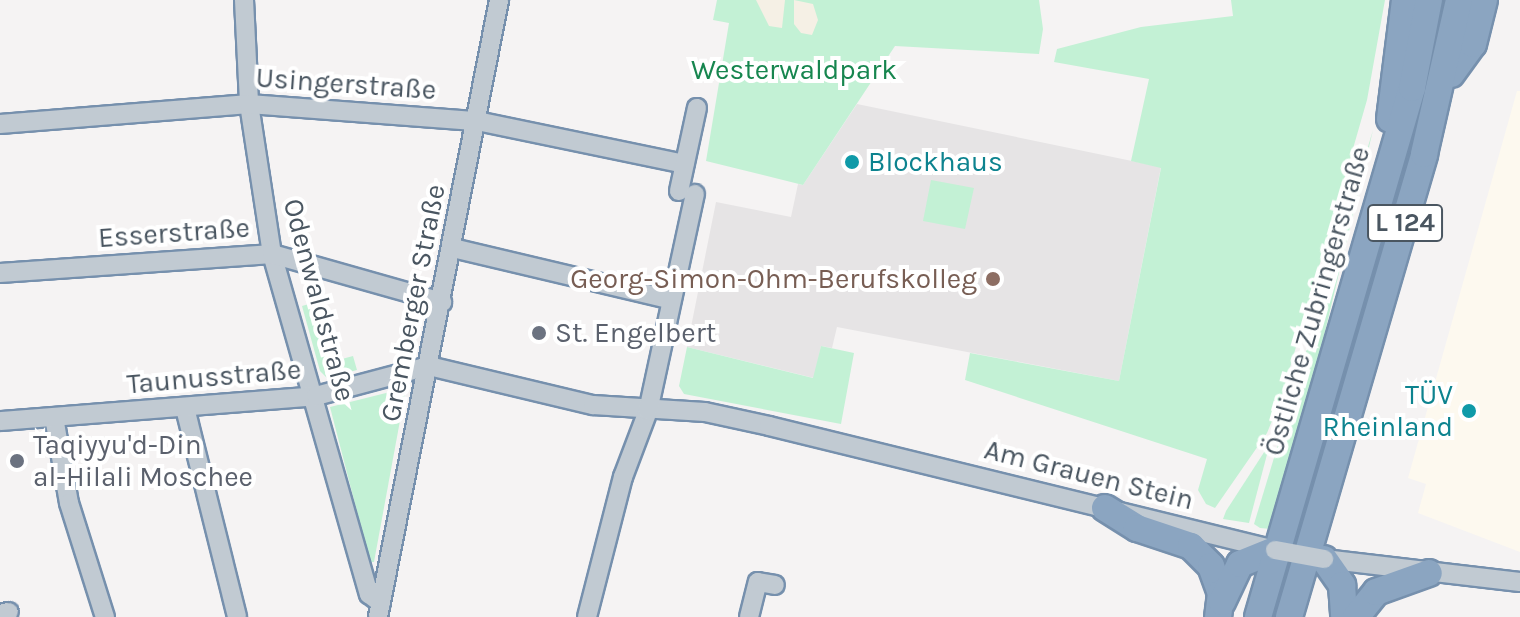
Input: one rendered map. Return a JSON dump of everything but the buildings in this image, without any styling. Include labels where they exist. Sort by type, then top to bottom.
[{"type":"highway","points":[[1384,181],[1405,0]]},
{"type":"highway","name":"Östliche Zubringerstraße","points":[[1258,617],[1412,88],[1429,0]]},
{"type":"highway","name":"L 124","points":[[1289,617],[1442,86],[1459,0]]},
{"type":"highway","points":[[1442,86],[1473,44],[1484,0]]},
{"type":"highway","points":[[1105,508],[1137,528],[1191,546],[1218,581],[1218,617]]},
{"type":"highway","points":[[1218,617],[1230,577],[1240,564],[1275,550]]},
{"type":"highway","points":[[1324,559],[1342,585],[1344,617]]},
{"type":"highway","points":[[1356,617],[1376,592],[1429,573]]},
{"type":"street","name":"Odenwaldstraße","points":[[244,0],[249,104],[272,254],[316,396],[369,594],[380,610]]},
{"type":"street","name":"Gremberger Straße","points":[[380,610],[499,0]]},
{"type":"street","name":"Usingerstraße","points":[[0,124],[249,104],[477,121],[685,164]]},
{"type":"street","points":[[587,617],[623,477],[648,411],[687,193],[685,164],[697,108]]},
{"type":"street","points":[[453,248],[669,299]]},
{"type":"street","name":"Esserstraße","points":[[0,273],[272,254],[442,302]]},
{"type":"street","name":"Taunusstraße","points":[[0,421],[316,396],[429,366]]},
{"type":"street","name":"Am Grauen Stein","points":[[429,366],[593,405],[717,415],[1275,550],[1429,573],[1520,582]]},
{"type":"street","points":[[185,408],[237,617]]},
{"type":"street","points":[[54,417],[69,503],[105,617]]},
{"type":"street","points":[[749,617],[758,582],[775,585]]},
{"type":"shaded area","name":"TÜV Rheinland","points":[[1517,91],[1520,91],[1520,552],[1418,513],[1426,484],[1408,478]]},
{"type":"shaded area","name":"Georg-Simon-Ohm-Berufskolleg","points":[[857,104],[1161,167],[1119,381],[837,327],[832,348],[821,346],[814,378],[687,347],[716,202],[791,217],[798,184],[803,185]]},
{"type":"green space","name":"Westerwaldpark","points":[[717,0],[1039,0],[1043,29],[1039,54],[895,46],[803,185],[706,161],[729,23],[713,20]]},
{"type":"green space","points":[[1231,0],[1385,0],[1367,100],[1281,399],[1267,433],[1215,508],[1206,504],[1198,490],[1207,459],[965,380],[970,353],[1119,381],[1161,168],[1131,161],[1149,79],[1054,62],[1057,49],[1141,27],[1233,16]]},
{"type":"green space","points":[[1373,130],[1309,399],[1271,529],[1260,528],[1254,524]]},
{"type":"green space","points":[[931,180],[974,188],[965,229],[923,221]]},
{"type":"green space","points":[[309,304],[327,363],[353,356],[357,370],[327,378],[320,371],[302,306]]},
{"type":"green space","points":[[821,346],[854,353],[841,424],[684,394],[679,386],[687,347],[813,378]]},
{"type":"green space","points":[[406,388],[374,562],[370,562],[330,407]]},
{"type":"green space","points":[[1270,443],[1249,523],[1223,519],[1226,511]]},
{"type":"sand","points":[[756,0],[785,0],[782,28],[769,26]]},
{"type":"sand","points":[[794,0],[813,4],[818,20],[812,35],[801,33],[794,24]]},
{"type":"place","name":"Blockhaus","points":[[852,162]]},
{"type":"place","name":"Georg-Simon-Ohm-Berufskolleg","points":[[993,279]]},
{"type":"place","name":"St. Engelbert","points":[[539,333]]},
{"type":"place","name":"TÜV Rheinland","points":[[1469,411]]},
{"type":"place","name":"Taqiyyu'd-Din al-Hilali Moschee","points":[[17,461]]}]
